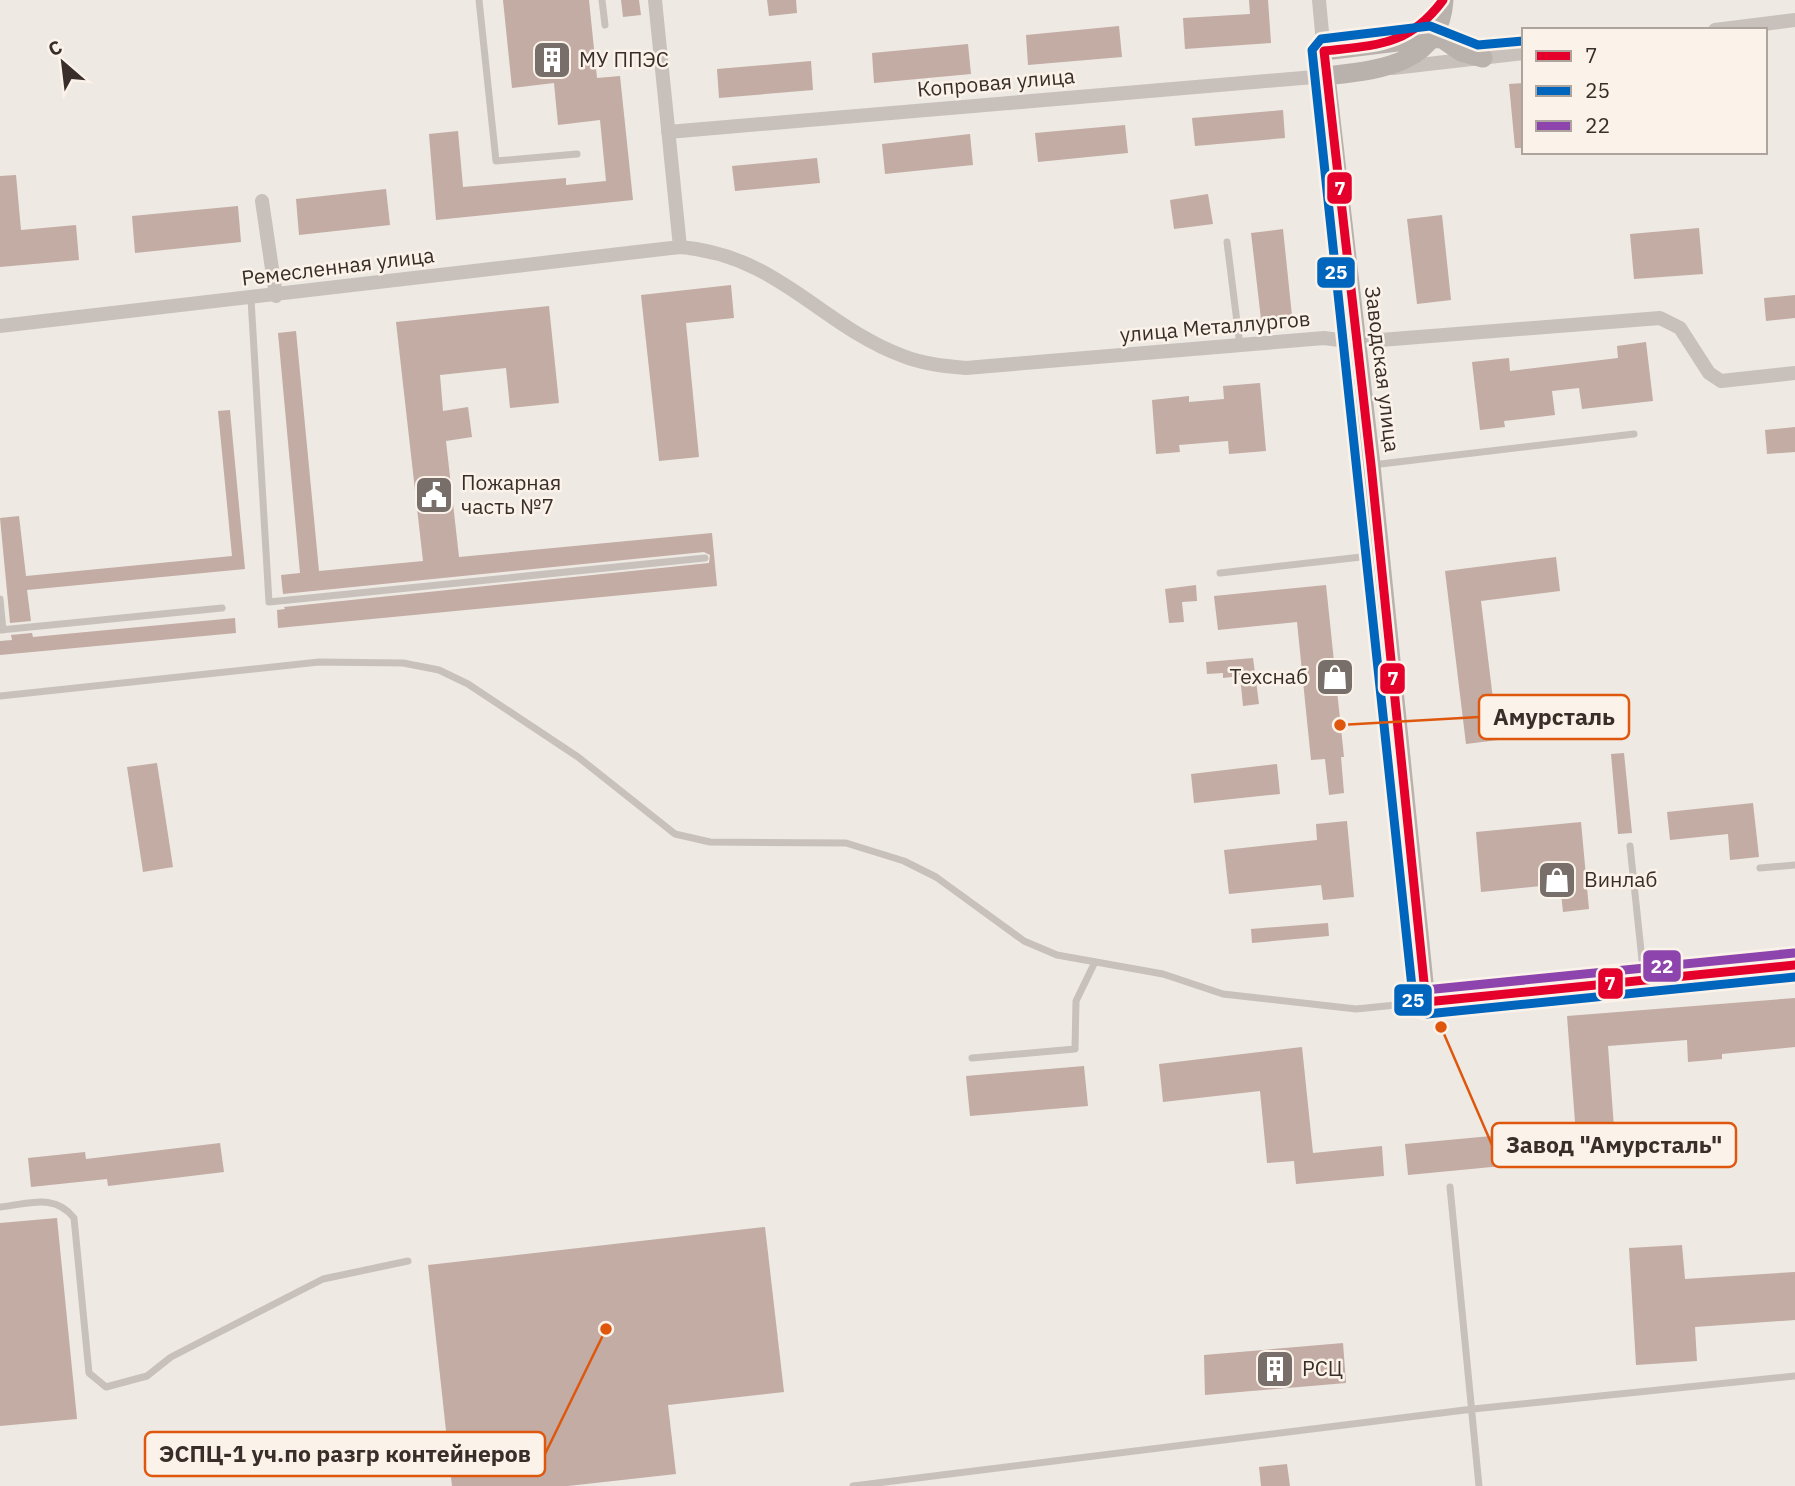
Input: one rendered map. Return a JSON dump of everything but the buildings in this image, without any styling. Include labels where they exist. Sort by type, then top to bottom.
[{"type":"street","points":[[655,0],[680,247]]},
{"type":"street","points":[[1319,0],[1326,76],[1522,53]]},
{"type":"street","points":[[1403,40],[1432,17],[1443,0]]},
{"type":"street","points":[[1386,69],[1402,63],[1430,38],[1438,26],[1443,0]]},
{"type":"street","points":[[1731,28],[1795,20]]},
{"type":"street","points":[[1324,51],[1430,38],[1442,39],[1461,52],[1483,58]]},
{"type":"street","name":"Копровая улица","points":[[668,132],[1326,76]]},
{"type":"street","name":"Заводская улица","points":[[1326,76],[1371,465],[1426,1002]]},
{"type":"street","points":[[262,201],[276,296]]},
{"type":"street","name":"улица Металлургов","points":[[680,247],[704,249],[765,270],[853,330],[902,356],[931,365],[966,368],[1324,338],[1355,342],[1660,318],[1680,328],[1709,373],[1721,381],[1795,373]]},
{"type":"street","name":"Ремесленная улица","points":[[0,326],[251,299],[680,247]]},
{"type":"street","points":[[1426,1002],[1795,965]]},
{"type":"lane","points":[[479,0],[496,160],[577,154]]},
{"type":"lane","points":[[602,0],[606,25]]},
{"type":"lane","points":[[1227,242],[1241,346]]},
{"type":"lane","points":[[251,299],[269,602],[705,558]]},
{"type":"lane","points":[[1371,465],[1634,434]]},
{"type":"lane","points":[[1220,572],[1380,555]]},
{"type":"lane","points":[[0,598],[2,630],[222,608]]},
{"type":"lane","points":[[0,695],[319,662],[403,663],[439,670],[468,684],[578,757],[675,834],[710,842],[846,843],[936,877],[1024,941],[1057,955],[1094,964],[1163,974],[1223,994],[1356,1009],[1426,1002]]},
{"type":"lane","points":[[1630,846],[1644,980]]},
{"type":"lane","points":[[1760,868],[1795,865]]},
{"type":"lane","points":[[972,1058],[1075,1049],[1076,1001],[1094,964]]},
{"type":"lane","points":[[1450,1187],[1479,1486]]},
{"type":"lane","points":[[0,1207],[53,1201],[65,1205],[74,1218],[89,1373],[106,1387],[147,1376],[171,1357],[323,1279],[408,1261]]},
{"type":"lane","points":[[853,1486],[1473,1409],[1795,1376]]},
{"type":"transit line","name":"7","points":[[1426,1002],[1371,465],[1324,51],[1376,44],[1404,35],[1418,27],[1443,0]]},
{"type":"transit line","name":"25","points":[[1522,41],[1478,45],[1430,26],[1321,39],[1312,50],[1414,1006],[1419,1012],[1427,1014],[1795,977]]},
{"type":"transit line","name":"22","points":[[1425,990],[1794,953]]},
{"type":"transit line","name":"7","points":[[1426,1002],[1795,965]]},
{"type":"place","name":"МУ ППЭС","points":[[552,60]]},
{"type":"place","name":"Пожарная часть №7","points":[[434,495]]},
{"type":"place","name":"Техснаб","points":[[1335,677]]},
{"type":"place","name":"Амурсталь","points":[[1340,725]]},
{"type":"place","name":"Винлаб","points":[[1557,880]]},
{"type":"place","name":"Завод \"Амурсталь\"","points":[[1441,1027]]},
{"type":"place","name":"ЭСПЦ-1 уч.по разгр контейнеров","points":[[606,1329]]},
{"type":"place","name":"РСЦ","points":[[1275,1369]]}]
